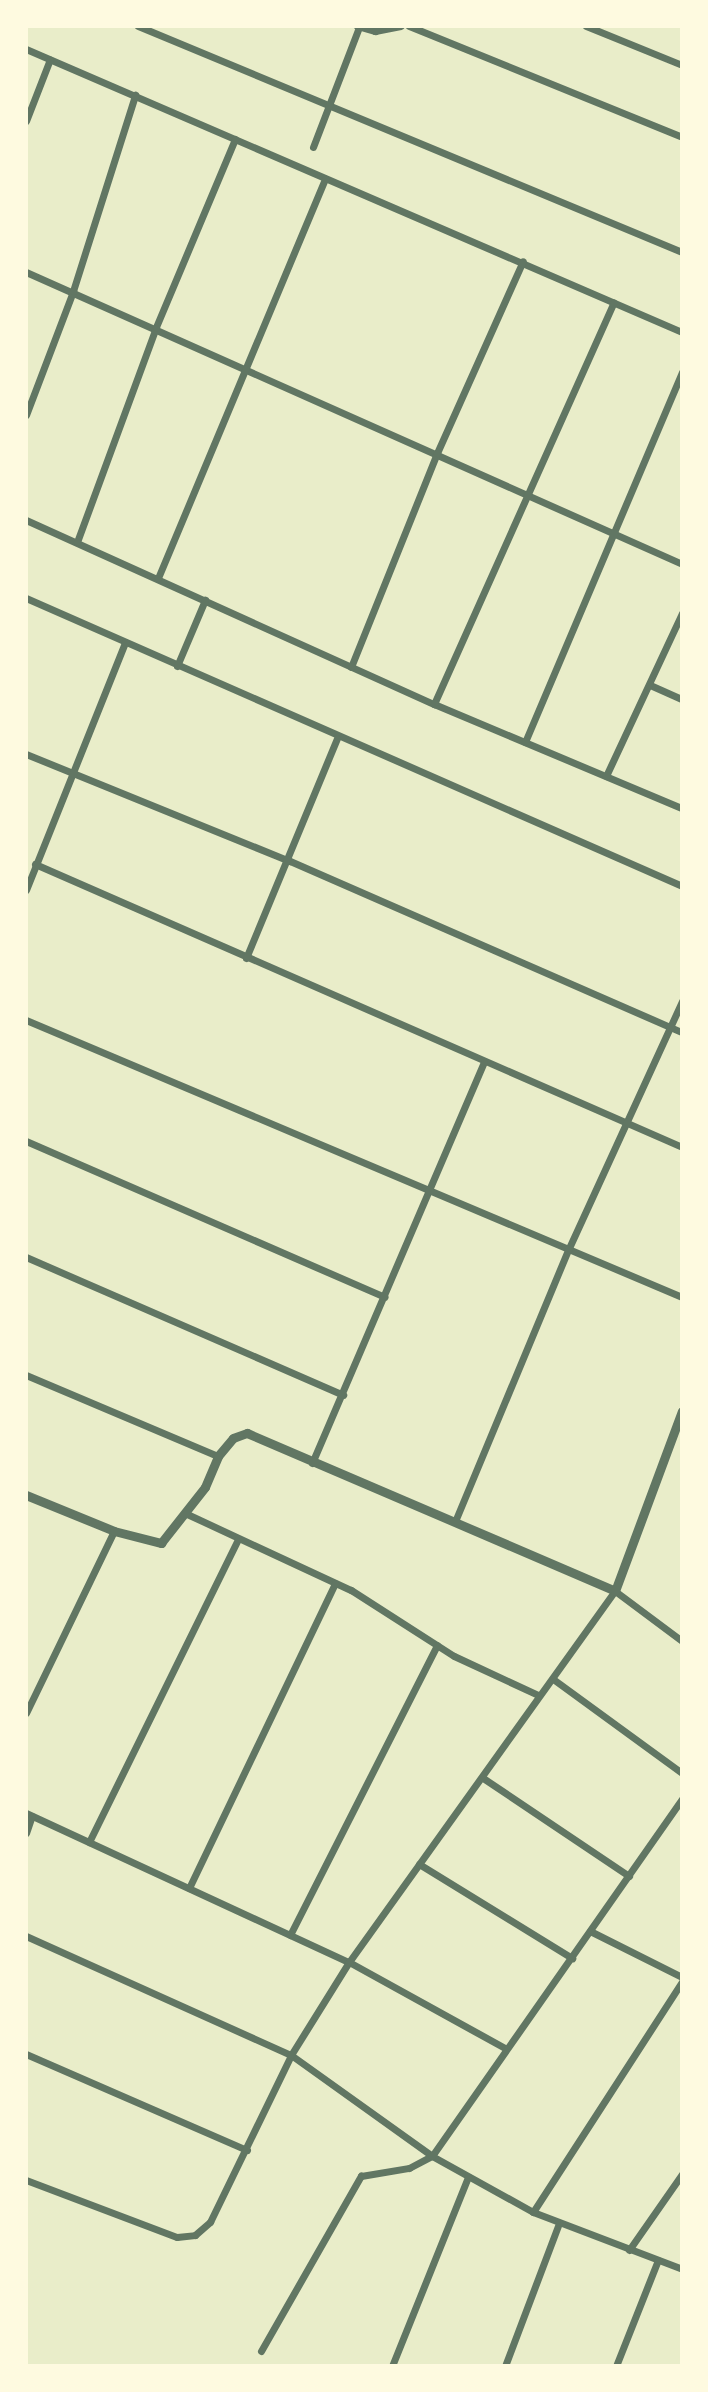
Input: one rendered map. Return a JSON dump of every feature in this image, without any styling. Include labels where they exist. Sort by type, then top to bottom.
[{"type":"street","points":[[138,26],[328,108],[682,252]]},
{"type":"street","points":[[313,147],[358,26],[401,26]]},
{"type":"street","points":[[409,26],[682,137]]},
{"type":"street","points":[[586,26],[682,65]]},
{"type":"street","points":[[26,49],[682,332]]},
{"type":"street","points":[[26,121],[50,59]]},
{"type":"street","points":[[26,415],[73,291],[135,95]]},
{"type":"street","points":[[77,542],[156,327],[235,139]]},
{"type":"street","points":[[158,578],[325,178]]},
{"type":"street","points":[[351,667],[437,453],[523,261]]},
{"type":"street","points":[[26,272],[156,327],[682,564]]},
{"type":"street","points":[[434,704],[524,494],[614,302]]},
{"type":"street","points":[[525,742],[682,372]]},
{"type":"street","points":[[26,520],[434,704],[682,808]]},
{"type":"street","points":[[26,598],[337,738],[682,886]]},
{"type":"street","points":[[177,666],[205,600]]},
{"type":"street","points":[[606,776],[682,613]]},
{"type":"street","points":[[26,890],[125,642]]},
{"type":"street","points":[[650,685],[682,699]]},
{"type":"street","points":[[246,958],[290,861],[337,738]]},
{"type":"street","points":[[26,754],[290,861],[682,1032]]},
{"type":"street","points":[[35,864],[682,1147]]},
{"type":"street","points":[[456,1519],[569,1248],[624,1122],[682,1001]]},
{"type":"street","points":[[26,1020],[430,1194],[569,1248],[682,1297]]},
{"type":"street","points":[[312,1463],[430,1194],[484,1062]]},
{"type":"street","points":[[26,1141],[385,1297]]},
{"type":"street","points":[[26,1257],[343,1395]]},
{"type":"street","points":[[26,1375],[218,1456]]},
{"type":"street","points":[[26,2180],[177,2237],[195,2235],[210,2222],[291,2055],[349,1962],[615,1591],[677,1433],[682,1411]]},
{"type":"street","points":[[26,1495],[114,1531],[161,1543],[187,1514],[218,1456],[233,1438],[247,1433],[312,1463],[456,1519],[615,1591],[682,1641]]},
{"type":"street","points":[[187,1514],[335,1583],[437,1645],[538,1695]]},
{"type":"street","points":[[26,1713],[114,1531]]},
{"type":"street","points":[[89,1842],[238,1539]]},
{"type":"street","points":[[189,1888],[335,1583]]},
{"type":"street","points":[[290,1935],[437,1645]]},
{"type":"street","points":[[553,1679],[682,1773]]},
{"type":"street","points":[[483,1778],[629,1876]]},
{"type":"street","points":[[261,2351],[343,2199],[361,2176],[409,2168],[432,2156],[682,1799]]},
{"type":"street","points":[[26,1833],[29,1815],[349,1962],[505,2048]]},
{"type":"street","points":[[419,1864],[572,1958]]},
{"type":"street","points":[[533,2212],[682,1979],[590,1931]]},
{"type":"street","points":[[26,1936],[291,2055],[432,2156],[533,2212],[682,2269]]},
{"type":"street","points":[[26,2054],[247,2150]]},
{"type":"street","points":[[629,2250],[682,2174]]},
{"type":"street","points":[[392,2366],[468,2177]]},
{"type":"street","points":[[505,2366],[559,2223]]},
{"type":"street","points":[[616,2366],[658,2260]]}]
